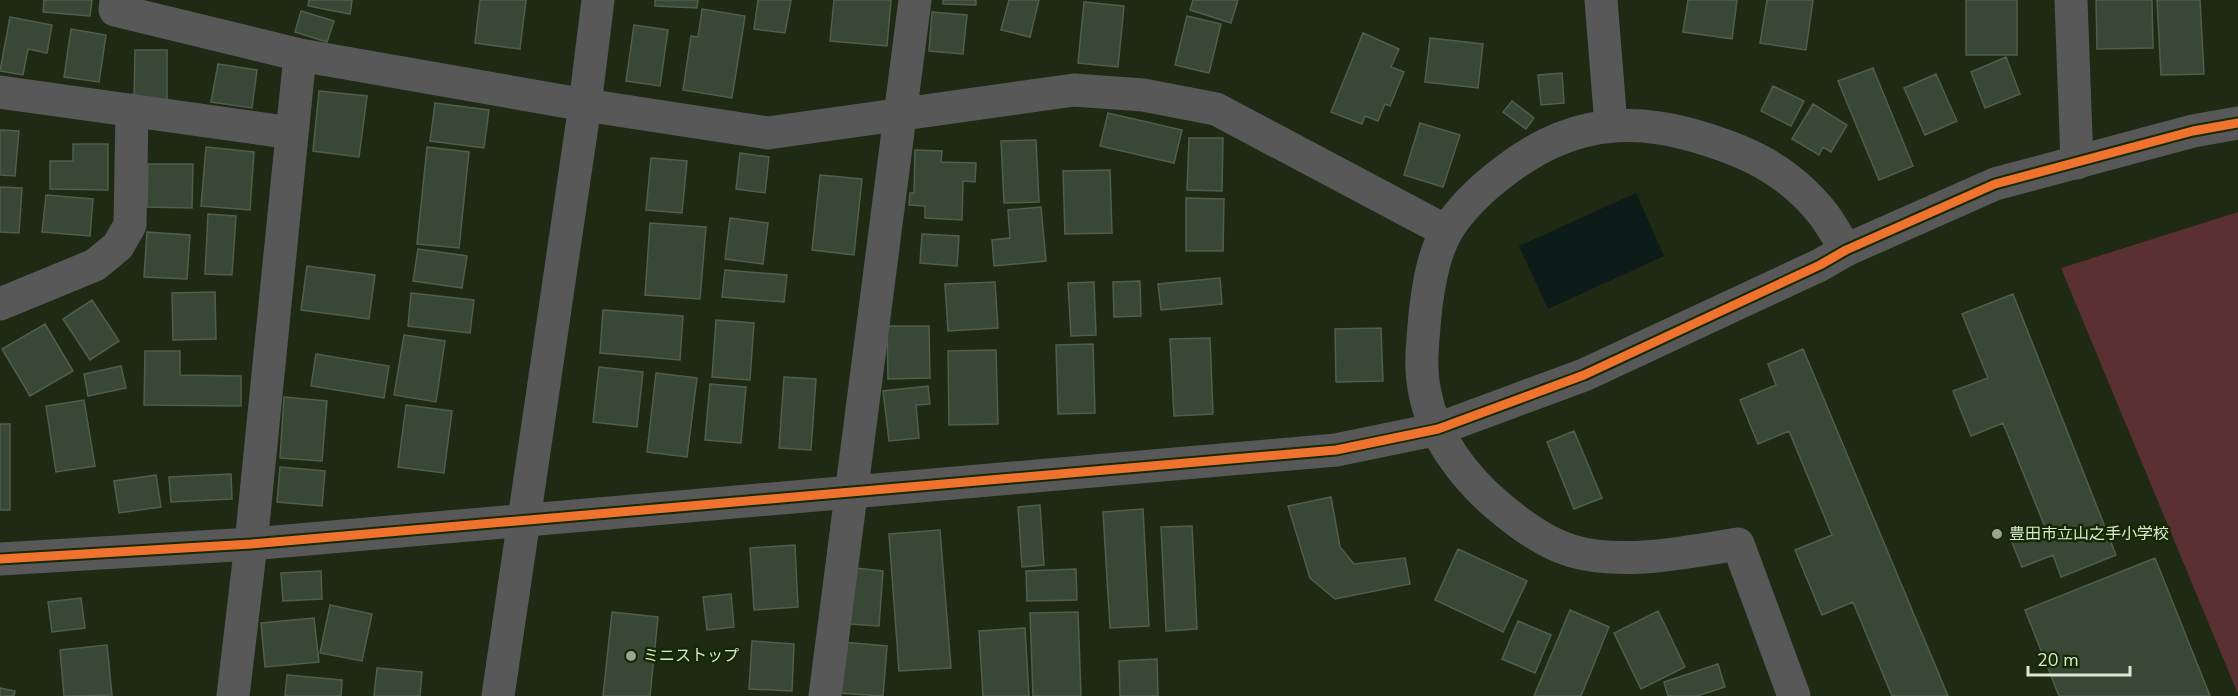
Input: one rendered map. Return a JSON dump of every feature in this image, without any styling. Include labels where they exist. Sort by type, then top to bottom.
[{"type":"street","points":[[116,0],[115,10],[300,55],[585,105],[768,133],[1074,90],[1143,95],[1216,110],[1446,231]]},
{"type":"street","points":[[498,696],[585,105],[597,0]]},
{"type":"street","points":[[825,696],[915,0]]},
{"type":"street","points":[[1601,0],[1611,125]]},
{"type":"street","points":[[2071,0],[2077,163]]},
{"type":"street","points":[[233,696],[251,544],[300,55]]},
{"type":"street","points":[[0,92],[292,133]]},
{"type":"street","points":[[0,304],[95,264],[118,246],[130,225],[132,110]]},
{"type":"street","points":[[0,560],[251,544],[1336,450],[1438,429],[1584,375],[1821,266],[1846,250],[1995,184],[2193,131],[2238,123]]},
{"type":"street","points":[[1794,696],[1738,544],[1660,555],[1607,557],[1572,551],[1541,537],[1484,494],[1458,465],[1438,429],[1425,394],[1422,362],[1427,298],[1435,261],[1446,231],[1484,187],[1523,157],[1567,135],[1611,125],[1678,131],[1750,154],[1772,167],[1799,188],[1824,216],[1846,250]]},
{"type":"shaded area","points":[[1636,193],[1664,256],[1548,309],[1519,246]]},
{"type":"shaded area","points":[[2238,212],[2238,694],[2061,268]]},
{"type":"building","points":[[44,0],[92,0],[90,16],[43,12]]},
{"type":"building","points":[[309,0],[352,0],[350,14],[308,6]]},
{"type":"building","points":[[480,0],[526,0],[520,49],[475,43]]},
{"type":"building","points":[[655,0],[698,0],[697,8],[655,6]]},
{"type":"building","points":[[758,0],[791,0],[785,33],[754,29]]},
{"type":"building","points":[[834,0],[891,0],[887,46],[830,41]]},
{"type":"building","points":[[943,0],[976,0],[976,5],[943,4]]},
{"type":"building","points":[[1009,0],[1039,0],[1030,37],[1001,30]]},
{"type":"building","points":[[1193,0],[1238,0],[1231,23],[1190,10]]},
{"type":"building","points":[[1688,0],[1737,0],[1732,39],[1683,32]]},
{"type":"building","points":[[1767,0],[1813,0],[1806,50],[1760,43]]},
{"type":"building","points":[[1966,0],[2017,0],[2017,55],[1966,55]]},
{"type":"building","points":[[2096,0],[2152,0],[2153,48],[2097,49]]},
{"type":"building","points":[[2157,0],[2200,0],[2204,74],[2161,75]]},
{"type":"building","points":[[1084,2],[1124,6],[1118,67],[1078,63]]},
{"type":"building","points":[[702,9],[745,16],[732,98],[683,90],[691,36],[698,37]]},
{"type":"building","points":[[301,11],[334,21],[327,42],[295,32]]},
{"type":"building","points":[[932,12],[967,15],[963,54],[929,51]]},
{"type":"building","points":[[1187,16],[1221,24],[1209,73],[1175,65]]},
{"type":"building","points":[[10,17],[52,25],[47,53],[28,49],[23,75],[0,71]]},
{"type":"building","points":[[634,25],[668,30],[660,86],[626,81]]},
{"type":"building","points":[[71,29],[106,35],[99,82],[64,77]]},
{"type":"building","points":[[1363,33],[1399,49],[1391,67],[1404,72],[1390,106],[1385,104],[1378,121],[1365,116],[1362,124],[1331,112]]},
{"type":"building","points":[[1430,38],[1483,44],[1478,88],[1425,82]]},
{"type":"building","points":[[135,50],[167,50],[167,100],[134,100]]},
{"type":"building","points":[[2006,57],[2020,94],[1985,108],[1971,72]]},
{"type":"building","points":[[218,64],[257,70],[252,108],[211,102]]},
{"type":"building","points":[[1873,68],[1913,166],[1879,180],[1838,81]]},
{"type":"building","points":[[1562,73],[1564,103],[1541,105],[1538,75]]},
{"type":"building","points":[[1936,74],[1957,121],[1925,135],[1904,88]]},
{"type":"building","points":[[1773,86],[1804,101],[1791,126],[1761,111]]},
{"type":"building","points":[[319,91],[367,96],[359,157],[313,151]]},
{"type":"building","points":[[1512,101],[1534,118],[1526,129],[1503,112]]},
{"type":"building","points":[[435,103],[489,110],[484,148],[430,141]]},
{"type":"building","points":[[1813,104],[1847,125],[1831,152],[1823,147],[1819,155],[1792,139]]},
{"type":"building","points":[[1108,113],[1182,130],[1174,163],[1100,146]]},
{"type":"building","points":[[1420,123],[1460,135],[1443,187],[1404,175]]},
{"type":"building","points":[[0,130],[19,131],[15,176],[0,175]]},
{"type":"building","points":[[1189,138],[1223,138],[1222,191],[1187,190]]},
{"type":"building","points":[[1036,140],[1039,202],[1004,203],[1001,141]]},
{"type":"building","points":[[73,144],[108,144],[108,190],[50,189],[50,161],[73,161]]},
{"type":"building","points":[[206,147],[254,152],[250,210],[201,206]]},
{"type":"building","points":[[427,147],[469,152],[459,248],[417,244]]},
{"type":"building","points":[[915,150],[942,151],[941,162],[976,163],[975,182],[963,181],[962,220],[925,218],[925,206],[909,205],[910,193],[914,193]]},
{"type":"building","points":[[740,153],[769,157],[765,193],[736,189]]},
{"type":"building","points":[[651,158],[687,161],[682,213],[646,210]]},
{"type":"building","points":[[148,164],[193,164],[192,208],[147,207]]},
{"type":"building","points":[[1110,170],[1112,233],[1065,234],[1063,171]]},
{"type":"building","points":[[820,175],[862,179],[854,255],[812,250]]},
{"type":"building","points":[[0,187],[22,188],[19,233],[0,232]]},
{"type":"building","points":[[46,195],[93,199],[90,236],[42,232]]},
{"type":"building","points":[[1186,198],[1224,199],[1223,251],[1186,251]]},
{"type":"building","points":[[1041,207],[1046,261],[994,266],[992,240],[1010,238],[1008,210]]},
{"type":"building","points":[[208,214],[236,216],[232,275],[205,274]]},
{"type":"building","points":[[730,218],[768,223],[763,264],[725,259]]},
{"type":"building","points":[[650,223],[706,227],[700,299],[645,295]]},
{"type":"building","points":[[147,232],[190,235],[187,279],[144,277]]},
{"type":"building","points":[[922,234],[959,236],[957,266],[920,263]]},
{"type":"building","points":[[418,249],[467,256],[462,288],[413,281]]},
{"type":"building","points":[[307,266],[375,275],[369,319],[301,310]]},
{"type":"building","points":[[725,270],[787,275],[784,302],[722,297]]},
{"type":"building","points":[[1220,278],[1222,304],[1161,310],[1158,284]]},
{"type":"building","points":[[1140,281],[1141,316],[1114,317],[1113,282]]},
{"type":"building","points":[[995,282],[998,328],[948,331],[945,284]]},
{"type":"building","points":[[1094,282],[1096,335],[1071,336],[1068,283]]},
{"type":"building","points":[[215,292],[216,339],[173,340],[172,293]]},
{"type":"building","points":[[411,293],[474,300],[470,333],[408,326]]},
{"type":"building","points":[[2013,294],[2116,555],[2061,577],[2053,555],[2022,567],[2011,540],[2045,527],[2003,423],[1971,436],[1953,391],[1988,378],[1962,314]]},
{"type":"building","points":[[92,300],[119,341],[90,360],[63,319]]},
{"type":"building","points":[[603,310],[683,316],[680,360],[600,353]]},
{"type":"building","points":[[716,320],[754,323],[750,380],[712,377]]},
{"type":"building","points":[[45,324],[73,371],[30,396],[2,349]]},
{"type":"building","points":[[887,326],[929,326],[930,378],[888,379]]},
{"type":"building","points":[[1381,328],[1383,381],[1336,382],[1335,329]]},
{"type":"building","points":[[404,335],[445,341],[436,402],[394,395]]},
{"type":"building","points":[[1210,338],[1213,414],[1174,416],[1170,339]]},
{"type":"building","points":[[1093,344],[1095,413],[1058,414],[1056,345]]},
{"type":"building","points":[[1803,349],[1948,696],[1892,696],[1853,602],[1822,615],[1795,550],[1832,535],[1789,431],[1758,444],[1740,400],[1776,385],[1768,364]]},
{"type":"building","points":[[996,350],[998,424],[949,425],[948,351]]},
{"type":"building","points":[[145,351],[180,351],[180,375],[241,376],[241,406],[144,405]]},
{"type":"building","points":[[316,354],[389,366],[384,398],[311,386]]},
{"type":"building","points":[[121,366],[126,388],[88,396],[84,374]]},
{"type":"building","points":[[599,367],[643,372],[637,427],[593,422]]},
{"type":"building","points":[[656,373],[697,378],[687,457],[647,452]]},
{"type":"building","points":[[784,377],[816,379],[811,450],[779,448]]},
{"type":"building","points":[[710,384],[746,387],[741,443],[705,440]]},
{"type":"building","points":[[928,386],[930,404],[916,405],[919,438],[889,441],[883,391]]},
{"type":"building","points":[[284,397],[327,401],[322,461],[280,458]]},
{"type":"building","points":[[84,400],[95,466],[56,472],[46,406]]},
{"type":"building","points":[[406,405],[452,411],[444,473],[398,467]]},
{"type":"building","points":[[0,424],[10,424],[10,510],[0,510]]},
{"type":"building","points":[[1574,431],[1602,498],[1574,509],[1547,442]]},
{"type":"building","points":[[280,467],[325,471],[322,506],[277,502]]},
{"type":"building","points":[[231,474],[232,499],[171,502],[169,477]]},
{"type":"building","points":[[156,475],[161,507],[119,513],[114,481]]},
{"type":"building","points":[[1331,497],[1340,547],[1354,564],[1405,558],[1410,584],[1335,599],[1310,578],[1288,506]]},
{"type":"building","points":[[1040,505],[1044,565],[1022,567],[1018,507]]},
{"type":"building","points":[[1143,509],[1149,626],[1110,628],[1103,512]]},
{"type":"building","points":[[1192,526],[1197,629],[1166,631],[1161,527]]},
{"type":"building","points":[[940,530],[951,668],[899,671],[889,534]]},
{"type":"building","points":[[795,545],[798,607],[754,610],[750,548]]},
{"type":"building","points":[[1458,549],[1527,581],[1503,632],[1435,600]]},
{"type":"building","points":[[2155,558],[2210,696],[2059,696],[2025,610]]},
{"type":"building","points":[[855,568],[883,571],[879,626],[850,624]]},
{"type":"building","points":[[1076,569],[1077,600],[1027,601],[1026,571]]},
{"type":"building","points":[[321,571],[322,599],[283,601],[281,573]]},
{"type":"building","points":[[731,594],[734,627],[707,630],[703,597]]},
{"type":"building","points":[[81,598],[85,628],[52,632],[48,602]]},
{"type":"building","points":[[330,605],[372,614],[362,661],[320,653]]},
{"type":"building","points":[[1570,610],[1609,627],[1581,696],[1534,696]]},
{"type":"building","points":[[1658,611],[1685,667],[1641,689],[1614,633]]},
{"type":"building","name":"ミニストップ","points":[[612,612],[658,617],[650,696],[603,696]]},
{"type":"building","points":[[1078,612],[1081,696],[1033,696],[1030,613]]},
{"type":"building","points":[[314,618],[319,662],[265,667],[261,623]]},
{"type":"building","points":[[1518,621],[1551,635],[1535,673],[1502,659]]},
{"type":"building","points":[[1025,628],[1029,696],[983,696],[979,631]]},
{"type":"building","points":[[752,641],[794,644],[792,691],[749,689]]},
{"type":"building","points":[[842,642],[887,646],[883,696],[838,693]]},
{"type":"building","points":[[107,645],[112,695],[64,696],[60,650]]},
{"type":"building","points":[[1157,659],[1158,696],[1120,696],[1119,661]]},
{"type":"building","points":[[1718,664],[1725,687],[1697,696],[1668,696],[1664,682]]},
{"type":"building","points":[[377,668],[422,672],[420,696],[374,696]]},
{"type":"building","points":[[287,675],[342,680],[341,696],[285,696]]},
{"type":"building","points":[[0,688],[15,691],[14,696],[0,696]]},
{"type":"cycle path","points":[[0,559],[251,544],[1336,450],[1438,429],[1584,375],[1820,265],[1846,250],[1995,184],[2193,131],[2238,123]]},
{"type":"place","name":"豊田市立山之手小学校","points":[[1997,534]]},
{"type":"place","name":"ミニストップ","points":[[631,656]]}]
